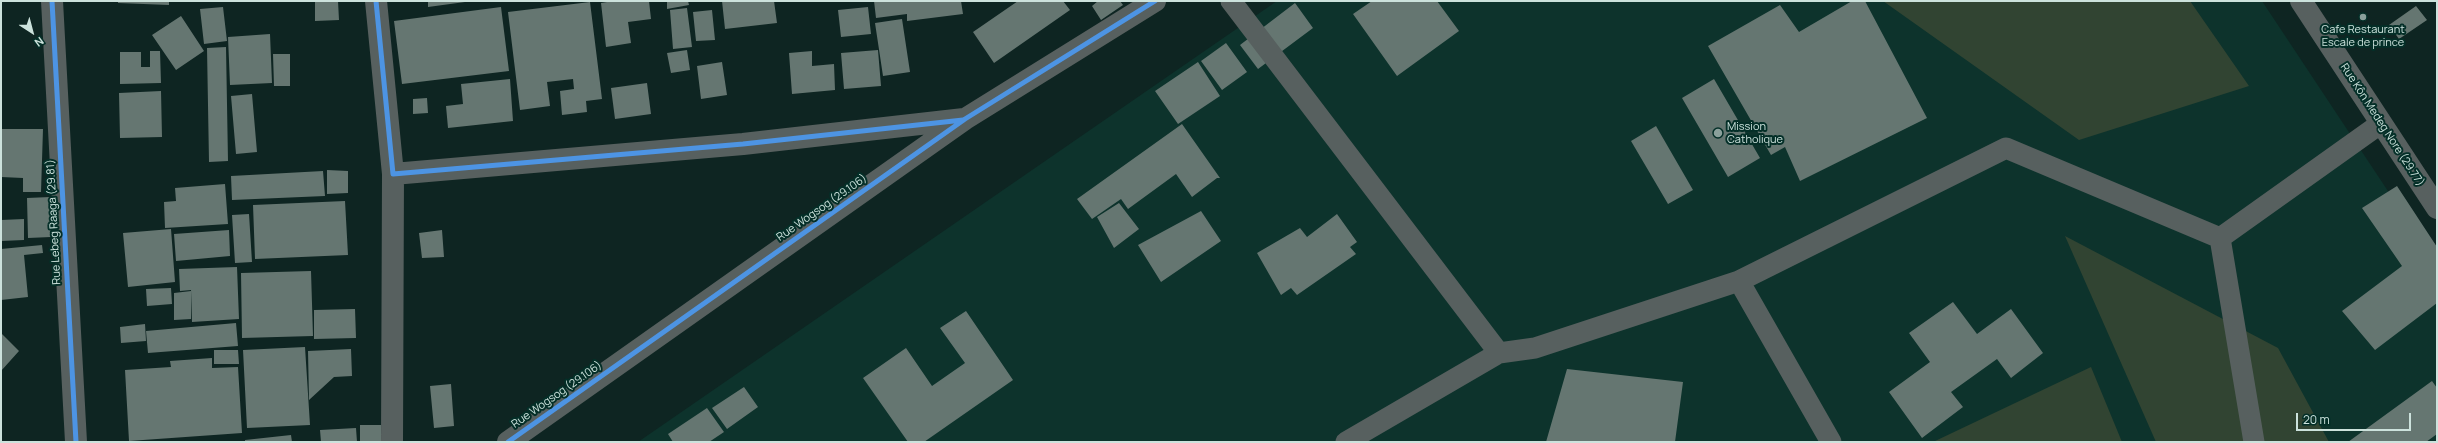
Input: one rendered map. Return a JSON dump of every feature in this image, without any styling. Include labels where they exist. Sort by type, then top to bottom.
[{"type":"street","name":"Rue Lebeg Raaga (29.81)","points":[[52,1],[76,442]]},
{"type":"street","points":[[376,1],[393,174],[392,442]]},
{"type":"street","name":"Rue Wogsog (29.106)","points":[[508,442],[966,119],[1155,1]]},
{"type":"street","name":"Rue Kôn Medeg Nore (29.77)","points":[[2300,1],[2437,208]]},
{"type":"street","points":[[393,174],[742,144],[966,119]]},
{"type":"lane","points":[[1231,1],[1499,354]]},
{"type":"lane","points":[[2220,238],[2380,124]]},
{"type":"lane","points":[[1346,442],[1499,354],[1535,348],[1739,281],[2006,148],[2220,238]]},
{"type":"lane","points":[[2220,238],[2254,442]]},
{"type":"lane","points":[[1739,281],[1831,442]]},
{"type":"shaded area","name":"Mission Catholique","points":[[1277,1],[2262,1],[2437,265],[2437,442],[638,442]]},
{"type":"shaded area","points":[[1883,1],[2190,1],[2249,86],[2079,140]]},
{"type":"shaded area","points":[[2065,236],[2278,348],[2329,442],[2156,442]]},
{"type":"shaded area","points":[[2091,367],[2122,442],[1933,442]]},
{"type":"building","points":[[118,1],[169,1],[169,5],[118,3]]},
{"type":"building","points":[[315,1],[338,1],[339,20],[315,21]]},
{"type":"building","points":[[428,1],[464,1],[465,2],[428,7]]},
{"type":"building","points":[[613,1],[649,1],[651,19],[628,22],[631,43],[606,47],[601,3]]},
{"type":"building","points":[[667,1],[688,1],[689,5],[667,9]]},
{"type":"building","points":[[722,1],[774,1],[777,23],[725,29]]},
{"type":"building","points":[[874,1],[961,1],[963,14],[907,21],[907,14],[876,18]]},
{"type":"building","points":[[1018,1],[1063,1],[1070,10],[994,63],[973,32]]},
{"type":"building","points":[[1098,1],[1120,1],[1123,5],[1101,20],[1092,6]]},
{"type":"building","points":[[1372,1],[1437,1],[1459,31],[1397,76],[1353,14]]},
{"type":"building","points":[[1852,1],[1865,1],[1927,118],[1800,181],[1785,147],[1771,155],[1708,46],[1780,5],[1799,32]]},
{"type":"building","points":[[590,2],[602,99],[586,101],[587,112],[562,115],[560,91],[574,89],[573,79],[547,82],[550,106],[520,110],[508,12]]},
{"type":"building","points":[[1295,3],[1313,28],[1258,69],[1240,45]]},
{"type":"building","points":[[2416,6],[2427,20],[2399,39],[2389,25]]},
{"type":"building","points":[[223,7],[227,41],[204,44],[200,9]]},
{"type":"building","points":[[501,7],[509,71],[402,84],[394,21]]},
{"type":"building","points":[[868,7],[871,34],[841,37],[838,10]]},
{"type":"building","points":[[687,8],[692,47],[673,49],[670,10]]},
{"type":"building","points":[[712,10],[715,40],[696,41],[693,12]]},
{"type":"building","points":[[181,16],[204,51],[176,70],[152,35]]},
{"type":"building","points":[[902,19],[910,72],[883,76],[875,23]]},
{"type":"building","points":[[270,34],[272,83],[230,85],[228,37]]},
{"type":"building","points":[[1226,43],[1247,72],[1222,90],[1201,61]]},
{"type":"building","points":[[226,47],[228,161],[209,162],[207,48]]},
{"type":"building","points":[[687,50],[690,70],[671,73],[667,53]]},
{"type":"building","points":[[878,50],[881,86],[844,89],[841,53]]},
{"type":"building","points":[[150,51],[160,51],[161,83],[120,84],[120,52],[141,52],[141,67],[150,67]]},
{"type":"building","points":[[812,51],[812,66],[834,64],[835,90],[792,94],[789,53]]},
{"type":"building","points":[[273,54],[290,54],[290,86],[274,86]]},
{"type":"building","points":[[722,62],[727,95],[701,99],[697,66]]},
{"type":"building","points":[[1198,62],[1220,96],[1178,124],[1155,91]]},
{"type":"building","points":[[510,79],[513,121],[448,128],[446,106],[463,104],[461,84]]},
{"type":"building","points":[[1714,79],[1760,158],[1728,177],[1682,98]]},
{"type":"building","points":[[647,83],[651,114],[615,119],[611,88]]},
{"type":"building","points":[[161,91],[162,137],[120,138],[119,93]]},
{"type":"building","points":[[252,94],[257,152],[236,154],[231,96]]},
{"type":"building","points":[[427,98],[428,113],[413,114],[413,99]]},
{"type":"building","points":[[1182,124],[1220,178],[1217,178],[1192,197],[1176,174],[1128,209],[1121,199],[1092,219],[1077,199]]},
{"type":"building","points":[[1656,126],[1693,190],[1668,204],[1631,141]]},
{"type":"building","points":[[2,129],[43,129],[41,192],[23,192],[23,178],[1,177]]},
{"type":"building","points":[[327,170],[348,171],[348,193],[327,194]]},
{"type":"building","points":[[323,171],[325,196],[232,200],[231,176]]},
{"type":"building","points":[[225,184],[228,224],[165,228],[164,202],[176,201],[175,188]]},
{"type":"building","points":[[2397,186],[2437,247],[2437,303],[2375,350],[2342,311],[2402,266],[2362,208]]},
{"type":"building","points":[[50,197],[51,237],[28,238],[27,198]]},
{"type":"building","points":[[345,201],[348,255],[255,259],[253,205]]},
{"type":"building","points":[[1119,203],[1139,229],[1114,248],[1097,217]]},
{"type":"building","points":[[1201,211],[1221,241],[1161,282],[1138,245]]},
{"type":"building","points":[[249,214],[252,262],[235,263],[232,215]]},
{"type":"building","points":[[1337,214],[1357,242],[1350,247],[1356,254],[1297,295],[1291,288],[1281,295],[1257,253],[1300,228],[1307,237]]},
{"type":"building","points":[[24,219],[24,240],[1,241],[1,220]]},
{"type":"building","points":[[171,229],[175,282],[128,287],[123,233]]},
{"type":"building","points":[[229,230],[230,256],[176,261],[174,234]]},
{"type":"building","points":[[442,230],[444,257],[422,258],[419,233]]},
{"type":"building","points":[[42,245],[43,253],[24,255],[28,297],[1,300],[1,249]]},
{"type":"building","points":[[237,267],[239,319],[192,322],[191,290],[180,291],[179,269]]},
{"type":"building","points":[[311,271],[313,336],[242,338],[241,273]]},
{"type":"building","points":[[171,288],[172,304],[147,306],[146,289]]},
{"type":"building","points":[[191,291],[191,319],[174,320],[174,293]]},
{"type":"building","points":[[1953,302],[1977,334],[2011,309],[2043,353],[2011,378],[1997,359],[1951,392],[1963,407],[1922,438],[1889,392],[1930,362],[1909,333]]},
{"type":"building","points":[[355,309],[356,338],[314,339],[314,310]]},
{"type":"building","points":[[966,311],[1013,380],[924,442],[908,442],[863,378],[906,348],[932,386],[965,363],[940,328]]},
{"type":"building","points":[[236,323],[238,346],[148,353],[146,331]]},
{"type":"building","points":[[145,324],[146,341],[121,343],[120,327]]},
{"type":"building","points":[[1,333],[19,351],[1,371]]},
{"type":"building","points":[[305,347],[310,425],[247,428],[243,350]]},
{"type":"building","points":[[351,349],[352,376],[334,377],[309,400],[308,351]]},
{"type":"building","points":[[214,350],[238,350],[239,364],[214,364]]},
{"type":"building","points":[[212,358],[212,368],[238,367],[242,433],[129,441],[125,370],[171,367],[170,361]]},
{"type":"building","points":[[1567,369],[1683,382],[1675,442],[1546,442]]},
{"type":"building","points":[[2432,381],[2437,388],[2437,434],[2426,442],[2348,442]]},
{"type":"building","points":[[451,384],[454,426],[434,428],[430,386]]},
{"type":"building","points":[[744,387],[758,407],[727,429],[712,408]]},
{"type":"building","points":[[707,408],[724,432],[709,442],[673,442],[668,434]]},
{"type":"building","points":[[360,425],[381,425],[381,442],[360,442]]},
{"type":"building","points":[[356,428],[357,442],[321,442],[320,430]]},
{"type":"building","points":[[291,435],[292,442],[245,442],[245,440]]},
{"type":"cycle path","points":[[52,1],[76,442]]},
{"type":"cycle path","points":[[376,1],[393,174],[743,144],[963,120]]},
{"type":"cycle path","points":[[508,442],[965,119],[1155,1]]},
{"type":"place","name":"Cafe Restaurant Escale de prince","points":[[2363,17]]},
{"type":"place","name":"Mission Catholique","points":[[1718,133]]}]
